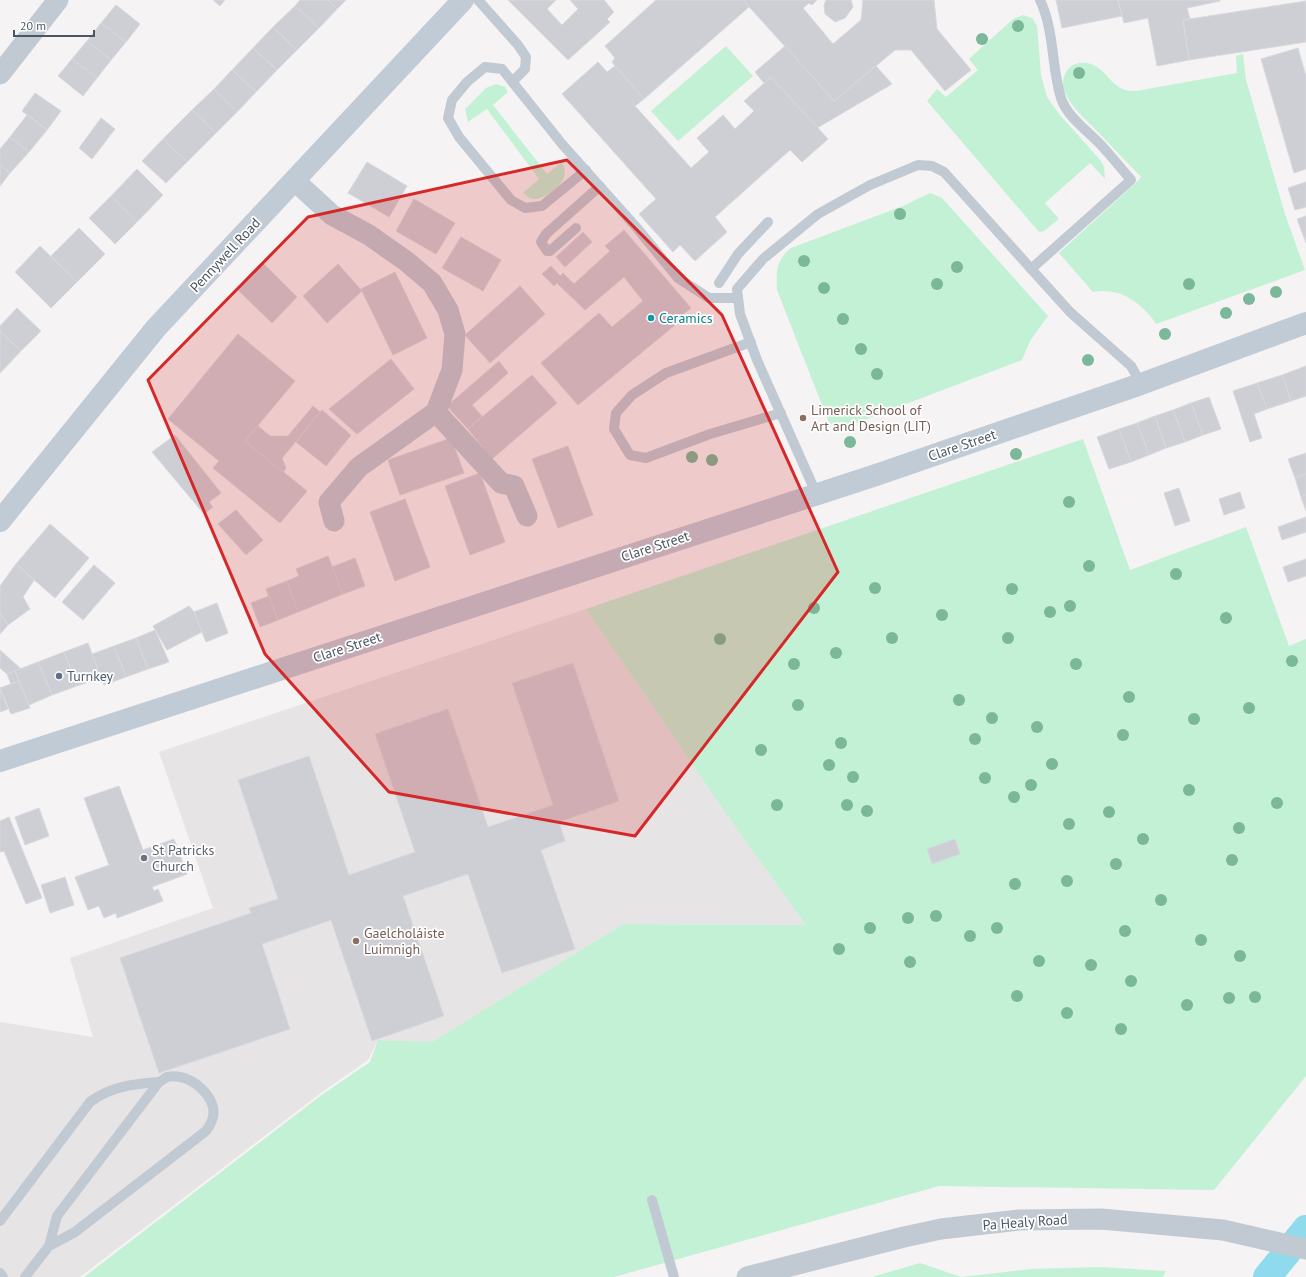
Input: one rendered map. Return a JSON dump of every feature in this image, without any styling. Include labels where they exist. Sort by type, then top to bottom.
[{"type":"main road","name":"Pennywell Road","points":[[0,521],[156,328],[463,0]]},
{"type":"main road","name":"Clare Street","points":[[0,761],[816,493],[876,475],[1140,384],[1306,323]]},
{"type":"street","points":[[0,74],[58,0]]},
{"type":"street","points":[[295,181],[332,215],[369,235],[406,261],[432,283],[448,310],[455,334],[452,370],[436,412],[359,467],[329,502],[334,521]]},
{"type":"street","points":[[436,412],[502,483],[514,486],[527,516]]},
{"type":"street","name":"Pa Healy Road","points":[[748,1277],[941,1229],[1019,1220],[1101,1219],[1223,1230],[1306,1249]]},
{"type":"lane","points":[[478,0],[518,45],[526,57],[525,69],[513,81]]},
{"type":"lane","points":[[1031,269],[1131,180],[1073,117],[1062,100],[1053,41],[1047,14],[1040,0]]},
{"type":"lane","points":[[586,170],[542,206],[525,208],[511,200],[459,137],[448,118],[452,100],[467,82],[485,67],[502,69],[562,144],[586,170],[600,186],[678,278],[709,298],[738,298]]},
{"type":"lane","points":[[816,493],[781,414],[740,314],[737,289],[763,258],[818,214],[870,185],[918,165],[932,166],[944,172],[1070,312],[1131,366],[1140,384]]},
{"type":"lane","points":[[576,228],[550,251],[547,251],[541,242],[546,234],[600,186]]},
{"type":"lane","points":[[718,283],[738,254],[768,222]]},
{"type":"lane","points":[[751,342],[666,373],[632,395],[616,413],[614,429],[630,455],[646,458],[710,434],[781,414]]},
{"type":"lane","points":[[0,1221],[90,1102],[103,1093],[138,1084],[159,1082],[168,1077],[179,1077],[191,1082],[203,1090],[211,1100],[213,1120],[206,1131],[75,1232],[49,1246],[24,1277]]},
{"type":"lane","points":[[49,1246],[57,1216],[159,1082]]},
{"type":"lane","points":[[652,1200],[674,1277]]},
{"type":"lane","points":[[0,1273],[3,1277]]},
{"type":"highlighted area","points":[[567,160],[722,315],[838,572],[635,836],[389,792],[265,654],[148,380],[308,217]]},
{"type":"shaded area","name":"Gaelcholáiste Luimnigh","points":[[586,609],[733,824],[806,925],[623,924],[432,1042],[378,1040],[368,1060],[322,1092],[80,1277],[0,1277],[0,1022],[93,1037],[70,958],[213,908],[159,752]]},
{"type":"green space","points":[[1023,15],[1032,18],[1037,26],[1041,75],[1047,97],[1059,114],[1101,161],[1104,167],[1105,179],[1090,163],[1045,203],[1059,219],[1044,231],[1039,232],[927,101],[937,89],[946,97],[978,70],[969,59],[1013,19]]},
{"type":"green space","points":[[726,46],[753,76],[678,141],[651,111]]},
{"type":"green space","points":[[1243,54],[1246,80],[1285,214],[1305,270],[1156,324],[1144,309],[1129,298],[1112,292],[1093,292],[1059,253],[1141,177],[1075,108],[1064,89],[1064,77],[1072,65],[1087,63],[1100,69],[1120,88],[1127,91],[1136,91],[1237,73],[1236,56]]},
{"type":"green space","points":[[496,84],[505,87],[508,92],[493,105],[547,174],[562,162],[565,171],[563,181],[547,195],[538,199],[528,197],[523,193],[539,179],[487,109],[468,122],[465,109],[486,88]]},
{"type":"green space","points":[[930,193],[942,198],[1048,316],[1030,341],[1022,360],[848,426],[838,426],[829,423],[777,290],[777,272],[782,257],[791,248],[903,206]]},
{"type":"green space","points":[[1083,439],[1130,570],[1246,527],[1289,646],[1306,639],[1306,1076],[1214,1190],[939,1186],[614,1277],[84,1277],[323,1094],[370,1062],[378,1040],[432,1042],[623,924],[806,925],[733,824],[586,609]]},
{"type":"green space","points":[[920,1263],[961,1277],[872,1277]]},
{"type":"green space","points":[[1100,1267],[1166,1271],[1163,1277],[961,1277],[1031,1269]]},
{"type":"building","points":[[213,0],[225,0],[220,6]]},
{"type":"building","points":[[300,0],[328,0],[337,9],[319,28],[295,6]]},
{"type":"building","points":[[328,0],[346,0],[337,9]]},
{"type":"building","points":[[508,0],[556,0],[547,9],[562,25],[578,9],[570,0],[604,0],[614,12],[607,19],[610,22],[568,60]]},
{"type":"building","points":[[656,0],[743,0],[749,7],[644,99],[612,62],[615,58],[605,46]]},
{"type":"building","points":[[743,0],[817,0],[812,5],[809,3],[803,8],[833,44],[861,20],[863,0],[934,0],[937,29],[971,70],[945,91],[911,50],[895,50],[834,101]]},
{"type":"building","points":[[826,0],[851,0],[853,7],[845,18],[835,22],[825,14],[824,5]]},
{"type":"building","points":[[1056,0],[1118,0],[1122,16],[1062,28]]},
{"type":"building","points":[[1118,0],[1220,1],[1187,8],[1190,19],[1183,20],[1189,60],[1157,66],[1148,18],[1124,23]]},
{"type":"building","points":[[1306,1],[1306,42],[1189,60],[1183,20]]},
{"type":"building","points":[[116,5],[140,24],[126,42],[101,23]]},
{"type":"building","points":[[295,6],[319,28],[297,50],[273,27]]},
{"type":"building","points":[[101,23],[126,42],[111,60],[87,41]]},
{"type":"building","points":[[273,27],[297,50],[277,70],[253,48]]},
{"type":"building","points":[[87,41],[111,60],[97,78],[72,59]]},
{"type":"building","points":[[785,46],[834,101],[876,66],[892,84],[817,128],[771,77],[764,83],[755,72]]},
{"type":"building","points":[[253,48],[277,70],[256,92],[232,70]]},
{"type":"building","points":[[1298,48],[1306,76],[1306,169],[1294,173],[1261,59]]},
{"type":"building","points":[[72,59],[97,78],[83,96],[58,76]]},
{"type":"building","points":[[598,62],[607,72],[615,66],[644,99],[635,106],[691,168],[709,152],[697,138],[723,115],[735,129],[754,111],[744,101],[771,77],[828,139],[802,162],[790,150],[715,217],[727,232],[695,261],[680,245],[673,252],[639,214],[656,199],[562,94]]},
{"type":"building","points":[[232,70],[256,92],[237,112],[214,89]]},
{"type":"building","points":[[214,89],[237,112],[216,133],[192,110]]},
{"type":"building","points":[[35,93],[61,111],[47,130],[22,111]]},
{"type":"building","points":[[192,110],[216,133],[187,162],[163,139]]},
{"type":"building","points":[[27,115],[47,130],[29,152],[10,137]]},
{"type":"building","points":[[101,118],[115,129],[92,159],[79,148]]},
{"type":"building","points":[[10,137],[29,152],[10,173],[0,165],[0,149]]},
{"type":"building","points":[[163,139],[187,162],[166,183],[142,161]]},
{"type":"building","points":[[367,162],[407,186],[389,217],[348,193]]},
{"type":"building","points":[[0,165],[10,173],[0,186]]},
{"type":"building","points":[[137,169],[163,195],[137,222],[111,196]]},
{"type":"building","points":[[1306,182],[1306,207],[1295,210],[1288,188]]},
{"type":"building","points":[[111,196],[137,222],[115,244],[89,218]]},
{"type":"building","points":[[414,199],[455,223],[436,254],[396,231]]},
{"type":"building","points":[[1306,216],[1306,243],[1297,219]]},
{"type":"building","points":[[79,228],[105,254],[77,282],[51,256]]},
{"type":"building","name":"Ceramics","points":[[624,230],[691,308],[673,322],[675,325],[578,405],[541,363],[599,313],[612,327],[643,301],[624,277],[585,310],[557,283],[554,286],[542,274],[551,266],[560,276],[563,273],[574,284],[610,251],[605,246]]},
{"type":"building","points":[[583,232],[592,242],[565,267],[556,257]]},
{"type":"building","points":[[461,237],[501,260],[483,291],[442,268]]},
{"type":"building","points":[[40,246],[77,282],[51,308],[15,272]]},
{"type":"building","points":[[264,264],[297,297],[272,323],[238,290]]},
{"type":"building","points":[[338,264],[362,291],[327,323],[303,296]]},
{"type":"building","points":[[395,272],[427,338],[393,355],[361,289]]},
{"type":"building","points":[[520,286],[545,314],[490,363],[465,335]]},
{"type":"building","points":[[17,308],[41,331],[21,351],[0,331],[0,326]]},
{"type":"building","points":[[0,331],[21,351],[0,373]]},
{"type":"building","points":[[238,334],[295,381],[245,441],[307,491],[280,523],[213,468],[219,461],[168,419]]},
{"type":"building","points":[[391,359],[414,389],[357,434],[329,409]]},
{"type":"building","points":[[499,361],[508,373],[472,405],[482,416],[468,429],[447,406]]},
{"type":"building","points":[[1306,366],[1306,396],[1291,401],[1282,375]]},
{"type":"building","points":[[532,375],[557,403],[492,459],[468,429]]},
{"type":"building","points":[[1282,375],[1291,401],[1267,409],[1257,383]]},
{"type":"building","points":[[1257,383],[1267,409],[1254,414],[1262,438],[1250,442],[1233,391]]},
{"type":"building","points":[[1209,397],[1221,429],[1203,435],[1191,403]]},
{"type":"building","points":[[1191,403],[1203,435],[1185,442],[1173,410]]},
{"type":"building","points":[[313,406],[320,412],[282,458],[286,468],[283,472],[245,441],[258,426],[270,436],[288,436]]},
{"type":"building","points":[[322,410],[351,435],[326,466],[296,442]]},
{"type":"building","points":[[1173,410],[1185,442],[1166,448],[1155,416]]},
{"type":"building","points":[[1155,416],[1166,448],[1149,455],[1137,423]]},
{"type":"building","points":[[1137,423],[1149,455],[1131,462],[1119,429]]},
{"type":"building","points":[[1119,429],[1131,462],[1109,469],[1097,437]]},
{"type":"building","points":[[175,435],[221,493],[209,502],[213,507],[204,514],[152,452]]},
{"type":"building","points":[[451,438],[464,473],[400,495],[388,460]]},
{"type":"building","points":[[568,446],[593,515],[558,528],[532,459]]},
{"type":"building","points":[[1306,453],[1306,474],[1295,478],[1288,459]]},
{"type":"building","points":[[480,473],[505,542],[470,555],[445,486]]},
{"type":"building","points":[[1306,474],[1306,495],[1301,497],[1295,478]]},
{"type":"building","points":[[1179,488],[1190,521],[1175,526],[1164,493]]},
{"type":"building","points":[[1240,492],[1245,508],[1224,515],[1219,499]]},
{"type":"building","points":[[1306,495],[1306,511],[1301,497]]},
{"type":"building","points":[[405,499],[430,567],[395,581],[370,512]]},
{"type":"building","points":[[236,510],[263,540],[246,555],[218,524]]},
{"type":"building","points":[[1306,517],[1306,532],[1282,540],[1278,527]]},
{"type":"building","points":[[50,524],[89,558],[55,598],[16,564]]},
{"type":"building","points":[[328,556],[343,594],[298,612],[287,581],[299,576],[296,569]]},
{"type":"building","points":[[355,558],[365,586],[343,594],[332,567]]},
{"type":"building","points":[[1306,559],[1306,576],[1288,582],[1283,567]]},
{"type":"building","points":[[16,564],[34,580],[23,597],[30,609],[8,625],[0,613],[0,586]]},
{"type":"building","points":[[94,565],[115,583],[83,620],[62,602]]},
{"type":"building","points":[[287,581],[298,612],[278,620],[266,589]]},
{"type":"building","points":[[269,596],[278,620],[260,627],[251,603]]},
{"type":"building","points":[[217,603],[228,633],[206,642],[194,612]]},
{"type":"building","points":[[189,606],[194,612],[202,632],[167,650],[153,626]]},
{"type":"building","points":[[0,613],[8,625],[0,634]]},
{"type":"building","points":[[155,630],[169,662],[148,669],[136,638]]},
{"type":"building","points":[[136,638],[148,669],[126,677],[114,646]]},
{"type":"building","points":[[88,643],[101,678],[77,686],[64,652]]},
{"type":"building","points":[[114,646],[126,677],[104,685],[92,654]]},
{"type":"building","points":[[0,650],[21,669],[7,674],[0,668]]},
{"type":"building","points":[[64,652],[77,686],[52,695],[38,662]]},
{"type":"building","points":[[38,662],[52,695],[29,705],[15,671]]},
{"type":"building","points":[[573,663],[619,801],[559,822],[565,841],[541,850],[575,949],[502,973],[468,874],[403,896],[444,1016],[372,1041],[331,920],[262,944],[290,1029],[159,1073],[120,958],[251,913],[249,908],[278,899],[238,780],[309,756],[349,875],[415,852],[375,734],[448,709],[488,827],[553,805],[512,683]]},
{"type":"building","points":[[15,671],[19,681],[11,684],[7,674]]},
{"type":"building","points":[[19,681],[30,708],[11,714],[0,688]]},
{"type":"building","points":[[0,689],[8,709],[0,712]]},
{"type":"building","name":"St Patricks Church","points":[[119,786],[143,850],[174,839],[187,874],[152,887],[154,891],[158,889],[163,901],[117,918],[116,913],[104,918],[99,906],[88,910],[75,877],[109,865],[84,798]]},
{"type":"building","points":[[39,808],[49,836],[25,845],[15,817]]},
{"type":"building","points":[[9,817],[42,898],[26,904],[4,851],[0,852],[0,821]]},
{"type":"building","points":[[955,839],[960,854],[932,864],[927,849]]},
{"type":"building","points":[[65,877],[74,905],[50,913],[41,885]]},
{"type":"waterway","points":[[1267,1277],[1306,1229]]},
{"type":"place","name":"Ceramics","points":[[651,318]]},
{"type":"place","name":"Limerick School of Art and Design (LIT)","points":[[803,418]]},
{"type":"place","name":"Turnkey","points":[[59,676]]},
{"type":"place","name":"St Patricks Church","points":[[144,858]]},
{"type":"place","name":"Gaelcholáiste Luimnigh","points":[[356,941]]}]
